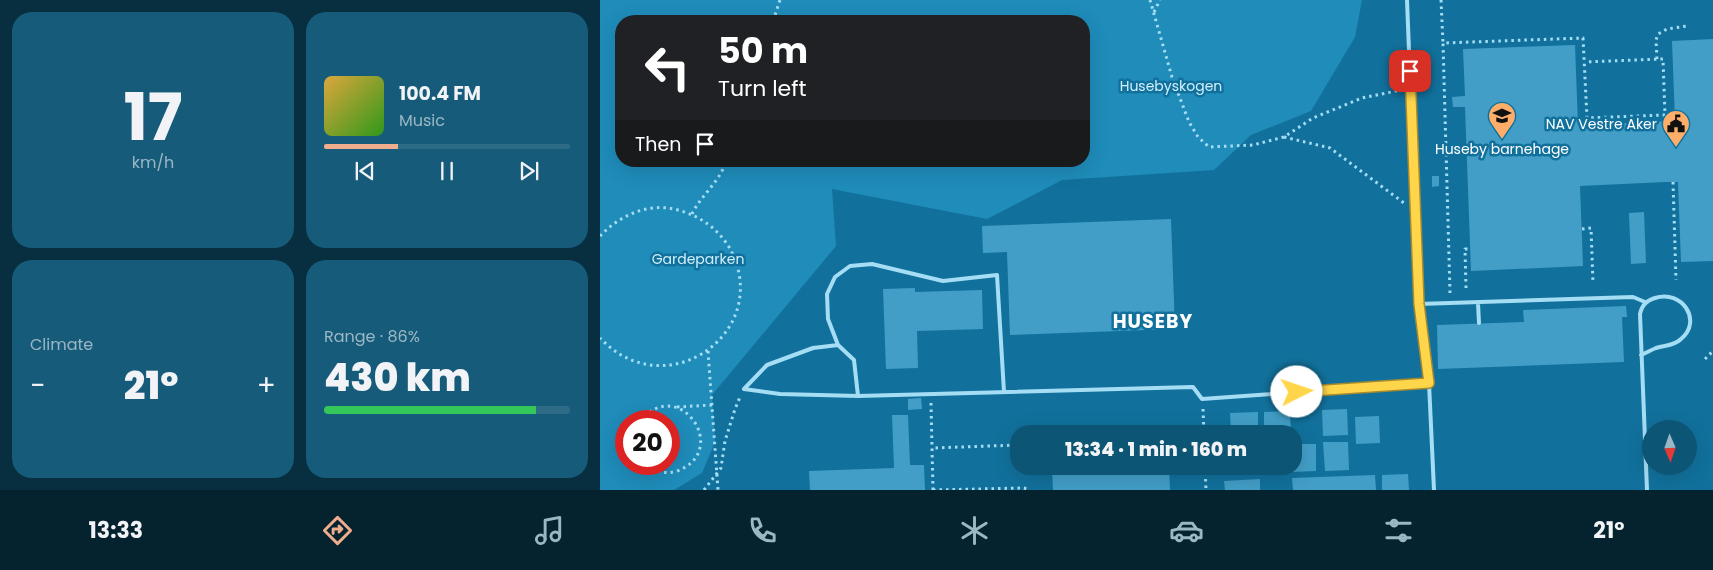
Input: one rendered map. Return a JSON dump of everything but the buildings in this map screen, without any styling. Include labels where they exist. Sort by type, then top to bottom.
[{"type":"lane","points":[[1407,0],[1419,304],[1429,383],[1434,490]]},
{"type":"lane","points":[[858,396],[854,360],[838,345],[828,319],[827,294],[835,277],[850,266],[872,264],[943,281],[997,276],[1004,392]]},
{"type":"lane","points":[[1419,304],[1633,297],[1645,302],[1660,296],[1677,298],[1690,315],[1690,323],[1686,335],[1673,344],[1656,348],[1641,355]]},
{"type":"lane","points":[[1645,302],[1640,314],[1647,490]]},
{"type":"lane","points":[[1478,303],[1479,323]]},
{"type":"lane","points":[[744,389],[767,365],[813,348],[838,345]]},
{"type":"lane","points":[[744,389],[780,394],[858,396],[1193,387],[1202,399],[1429,383]]},
{"type":"path","points":[[775,15],[780,0]]},
{"type":"path","points":[[1150,0],[1172,77],[1189,122],[1198,137],[1208,147],[1254,145],[1284,137],[1313,118],[1362,98],[1411,89]]},
{"type":"path","points":[[1154,13],[1160,0]]},
{"type":"path","points":[[1442,0],[1450,303]]},
{"type":"path","points":[[1657,59],[1656,40],[1658,34],[1667,29],[1687,26]]},
{"type":"path","points":[[1443,43],[1583,38],[1587,118],[1665,115],[1663,59],[1585,62]]},
{"type":"path","points":[[1284,137],[1330,148],[1414,210]]},
{"type":"path","points":[[692,214],[724,167]]},
{"type":"path","points":[[1673,182],[1676,280]]},
{"type":"path","points":[[600,236],[610,225],[629,214],[649,208],[671,208],[692,214],[710,224],[724,239],[734,257],[740,278],[739,298],[734,318],[723,336],[708,351],[693,360],[676,365],[640,364],[624,358],[609,348],[600,338]]},
{"type":"path","points":[[1582,229],[1591,228],[1593,283]]},
{"type":"path","points":[[1466,288],[1464,249],[1470,249]]},
{"type":"path","points":[[708,351],[718,490]]},
{"type":"path","points":[[1705,359],[1713,351]]},
{"type":"path","points":[[704,490],[721,468],[735,409],[744,389]]},
{"type":"path","points":[[930,394],[933,490],[1024,488],[1029,490]]},
{"type":"path","points":[[1202,399],[1203,425]]},
{"type":"path","points":[[652,410],[664,406],[712,405]]},
{"type":"path","points":[[675,407],[685,411],[694,419],[699,429],[701,441],[693,462],[680,470]]},
{"type":"path","points":[[932,448],[1010,445]]},
{"type":"path","points":[[1205,475],[1206,490]]},
{"type":"green space","points":[[600,0],[1362,0],[1355,37],[1311,111],[1251,135],[1214,170],[1062,180],[987,219],[832,189],[836,246],[712,395],[715,442],[702,473],[674,490],[600,490]]},
{"type":"place","name":"Huseby barnehage","points":[[1502,140]]},
{"type":"place","name":"NAV Vestre Aker","points":[[1676,148]]},
{"type":"district","name":"HUSEBY","points":[[1153,321]]},
{"type":"route","points":[[1297,392],[1429,383],[1419,304],[1410,71]]},
{"type":"park label","name":"Husebyskogen","points":[[1171,86]]},
{"type":"park label","name":"Gardeparken","points":[[698,259]]}]
